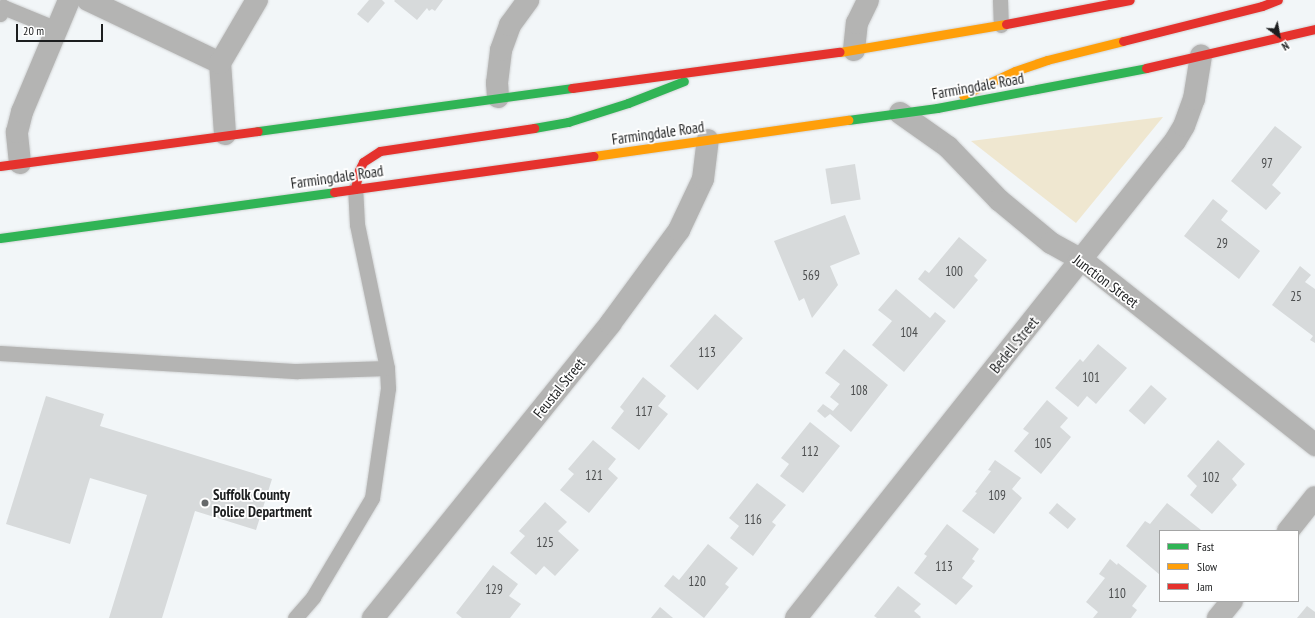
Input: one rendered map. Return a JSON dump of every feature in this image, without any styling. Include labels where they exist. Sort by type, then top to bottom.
[{"type":"main road","points":[[10,165],[225,134],[854,50],[1001,25],[1130,0]]},
{"type":"main road","points":[[937,108],[1015,71],[1047,60],[1262,6],[1278,0]]},
{"type":"main road","name":"Farmingdale Road","points":[[0,238],[937,108],[1121,74],[1315,29]]},
{"type":"main road","points":[[355,189],[358,170],[363,162],[380,151],[391,148],[516,131],[568,122],[621,106],[715,69]]},
{"type":"street","points":[[10,165],[22,112],[69,0]]},
{"type":"street","points":[[88,0],[220,62]]},
{"type":"street","points":[[225,134],[220,62],[257,0]]},
{"type":"street","points":[[498,97],[497,83],[501,50],[510,25],[528,0]]},
{"type":"street","points":[[854,50],[857,23],[868,0]]},
{"type":"street","name":"Bedell Street","points":[[796,618],[1082,260],[1175,141],[1184,126],[1197,87],[1201,56]]},
{"type":"street","name":"Junction Street","points":[[900,113],[948,147],[999,200],[1051,243],[1082,260],[1315,445]]},
{"type":"street","name":"Feustal Street","points":[[373,618],[610,324],[680,230],[703,179],[708,140]]},
{"type":"street","points":[[1289,530],[1315,497]]},
{"type":"street","points":[[1218,618],[1231,602]]},
{"type":"lane","points":[[1000,0],[1001,25]]},
{"type":"lane","points":[[0,14],[3,7],[57,29]]},
{"type":"lane","points":[[295,618],[313,597],[372,498],[388,388],[387,368],[357,224],[355,189]]},
{"type":"lane","points":[[0,353],[297,371],[387,368]]},
{"type":"shaded area","points":[[1162,117],[1076,223],[971,141]]},
{"type":"building","points":[[369,0],[382,0],[385,3],[368,23],[357,14]]},
{"type":"building","points":[[443,0],[435,11],[432,9],[429,11],[427,8],[417,20],[394,1]]},
{"type":"building","points":[[1275,126],[1302,147],[1272,185],[1281,193],[1266,210],[1231,181]]},
{"type":"building","points":[[855,164],[861,200],[831,204],[825,169]]},
{"type":"building","points":[[1213,199],[1228,211],[1221,220],[1260,251],[1239,279],[1184,236]]},
{"type":"building","points":[[845,215],[860,254],[830,266],[838,285],[812,318],[804,298],[799,301],[774,241]]},
{"type":"building","points":[[959,237],[987,260],[974,276],[978,280],[954,309],[918,279],[925,270],[929,273]]},
{"type":"building","points":[[1300,266],[1311,275],[1305,282],[1315,289],[1315,343],[1310,340],[1313,336],[1272,305]]},
{"type":"building","points":[[896,289],[930,318],[935,312],[946,321],[904,372],[872,345],[892,321],[878,310]]},
{"type":"building","points":[[715,314],[743,338],[698,390],[670,366]]},
{"type":"building","points":[[1098,344],[1127,368],[1096,404],[1087,396],[1078,407],[1055,388],[1080,359],[1083,362]]},
{"type":"building","points":[[844,349],[888,385],[851,432],[830,414],[825,418],[817,411],[823,404],[833,411],[839,404],[830,397],[840,384],[825,373]]},
{"type":"building","points":[[643,377],[666,396],[658,406],[668,414],[639,450],[611,428],[624,411],[620,407]]},
{"type":"building","points":[[1151,385],[1167,399],[1145,424],[1129,411]]},
{"type":"building","name":"Suffolk County Police Department","points":[[46,396],[104,414],[100,426],[272,479],[256,530],[195,511],[162,618],[109,618],[147,495],[90,478],[70,544],[6,524]]},
{"type":"building","points":[[1047,400],[1068,418],[1060,427],[1071,437],[1041,474],[1014,451],[1029,433],[1023,429]]},
{"type":"building","points":[[810,422],[840,446],[803,493],[780,476],[789,464],[781,458]]},
{"type":"building","points":[[593,440],[616,459],[608,469],[618,478],[589,513],[560,490],[574,474],[568,469]]},
{"type":"building","points":[[1218,440],[1245,464],[1232,479],[1237,485],[1212,514],[1190,495],[1197,486],[1187,476]]},
{"type":"building","points":[[995,460],[1021,478],[1012,489],[1022,498],[994,534],[962,511],[977,493],[975,492],[991,471],[988,470]]},
{"type":"building","points":[[757,483],[786,505],[772,522],[776,525],[753,556],[730,538],[739,526],[729,518]]},
{"type":"building","points":[[545,502],[567,522],[558,531],[579,550],[555,576],[544,566],[536,575],[510,553],[525,536],[519,531]]},
{"type":"building","points":[[1057,503],[1076,519],[1068,529],[1049,513]]},
{"type":"building","points":[[1167,503],[1201,530],[1159,530],[1159,574],[1126,546],[1145,521],[1150,524]]},
{"type":"building","points":[[947,524],[979,549],[972,559],[975,561],[962,578],[973,586],[956,605],[914,573],[927,556],[924,554]]},
{"type":"building","points":[[708,544],[738,568],[725,584],[729,587],[704,618],[664,586],[673,575],[679,580]]},
{"type":"building","points":[[1110,559],[1117,565],[1118,563],[1147,586],[1132,606],[1137,610],[1131,618],[1093,618],[1098,612],[1086,602],[1105,578],[1099,574]]},
{"type":"building","points":[[493,565],[518,584],[509,596],[521,604],[510,618],[462,618],[456,613]]},
{"type":"building","points":[[898,586],[921,604],[914,611],[921,617],[920,618],[877,618],[874,616]]},
{"type":"building","points":[[1307,606],[1315,612],[1315,618],[1297,618]]},
{"type":"building","points":[[660,607],[673,618],[651,618]]},
{"type":"traffic: fast","points":[[848,120],[937,108],[1146,68]]},
{"type":"traffic: fast","points":[[534,128],[568,122],[628,103],[684,81]]},
{"type":"traffic: fast","points":[[258,131],[572,88]]},
{"type":"traffic: fast","points":[[0,238],[334,192]]},
{"type":"traffic: slow","points":[[840,52],[1006,24]]},
{"type":"traffic: slow","points":[[963,95],[1015,71],[1047,60],[1123,41]]},
{"type":"traffic: slow","points":[[594,156],[848,120]]},
{"type":"traffic: jam","points":[[1006,24],[1130,0]]},
{"type":"traffic: jam","points":[[1123,41],[1262,6],[1278,0]]},
{"type":"traffic: jam","points":[[1146,68],[1315,29]]},
{"type":"traffic: jam","points":[[572,88],[840,52]]},
{"type":"traffic: jam","points":[[355,189],[359,170],[363,162],[380,151],[534,128]]},
{"type":"traffic: jam","points":[[0,166],[258,131]]},
{"type":"traffic: jam","points":[[334,192],[594,156]]},
{"type":"place","name":"Suffolk County Police Department","points":[[205,503]]}]
